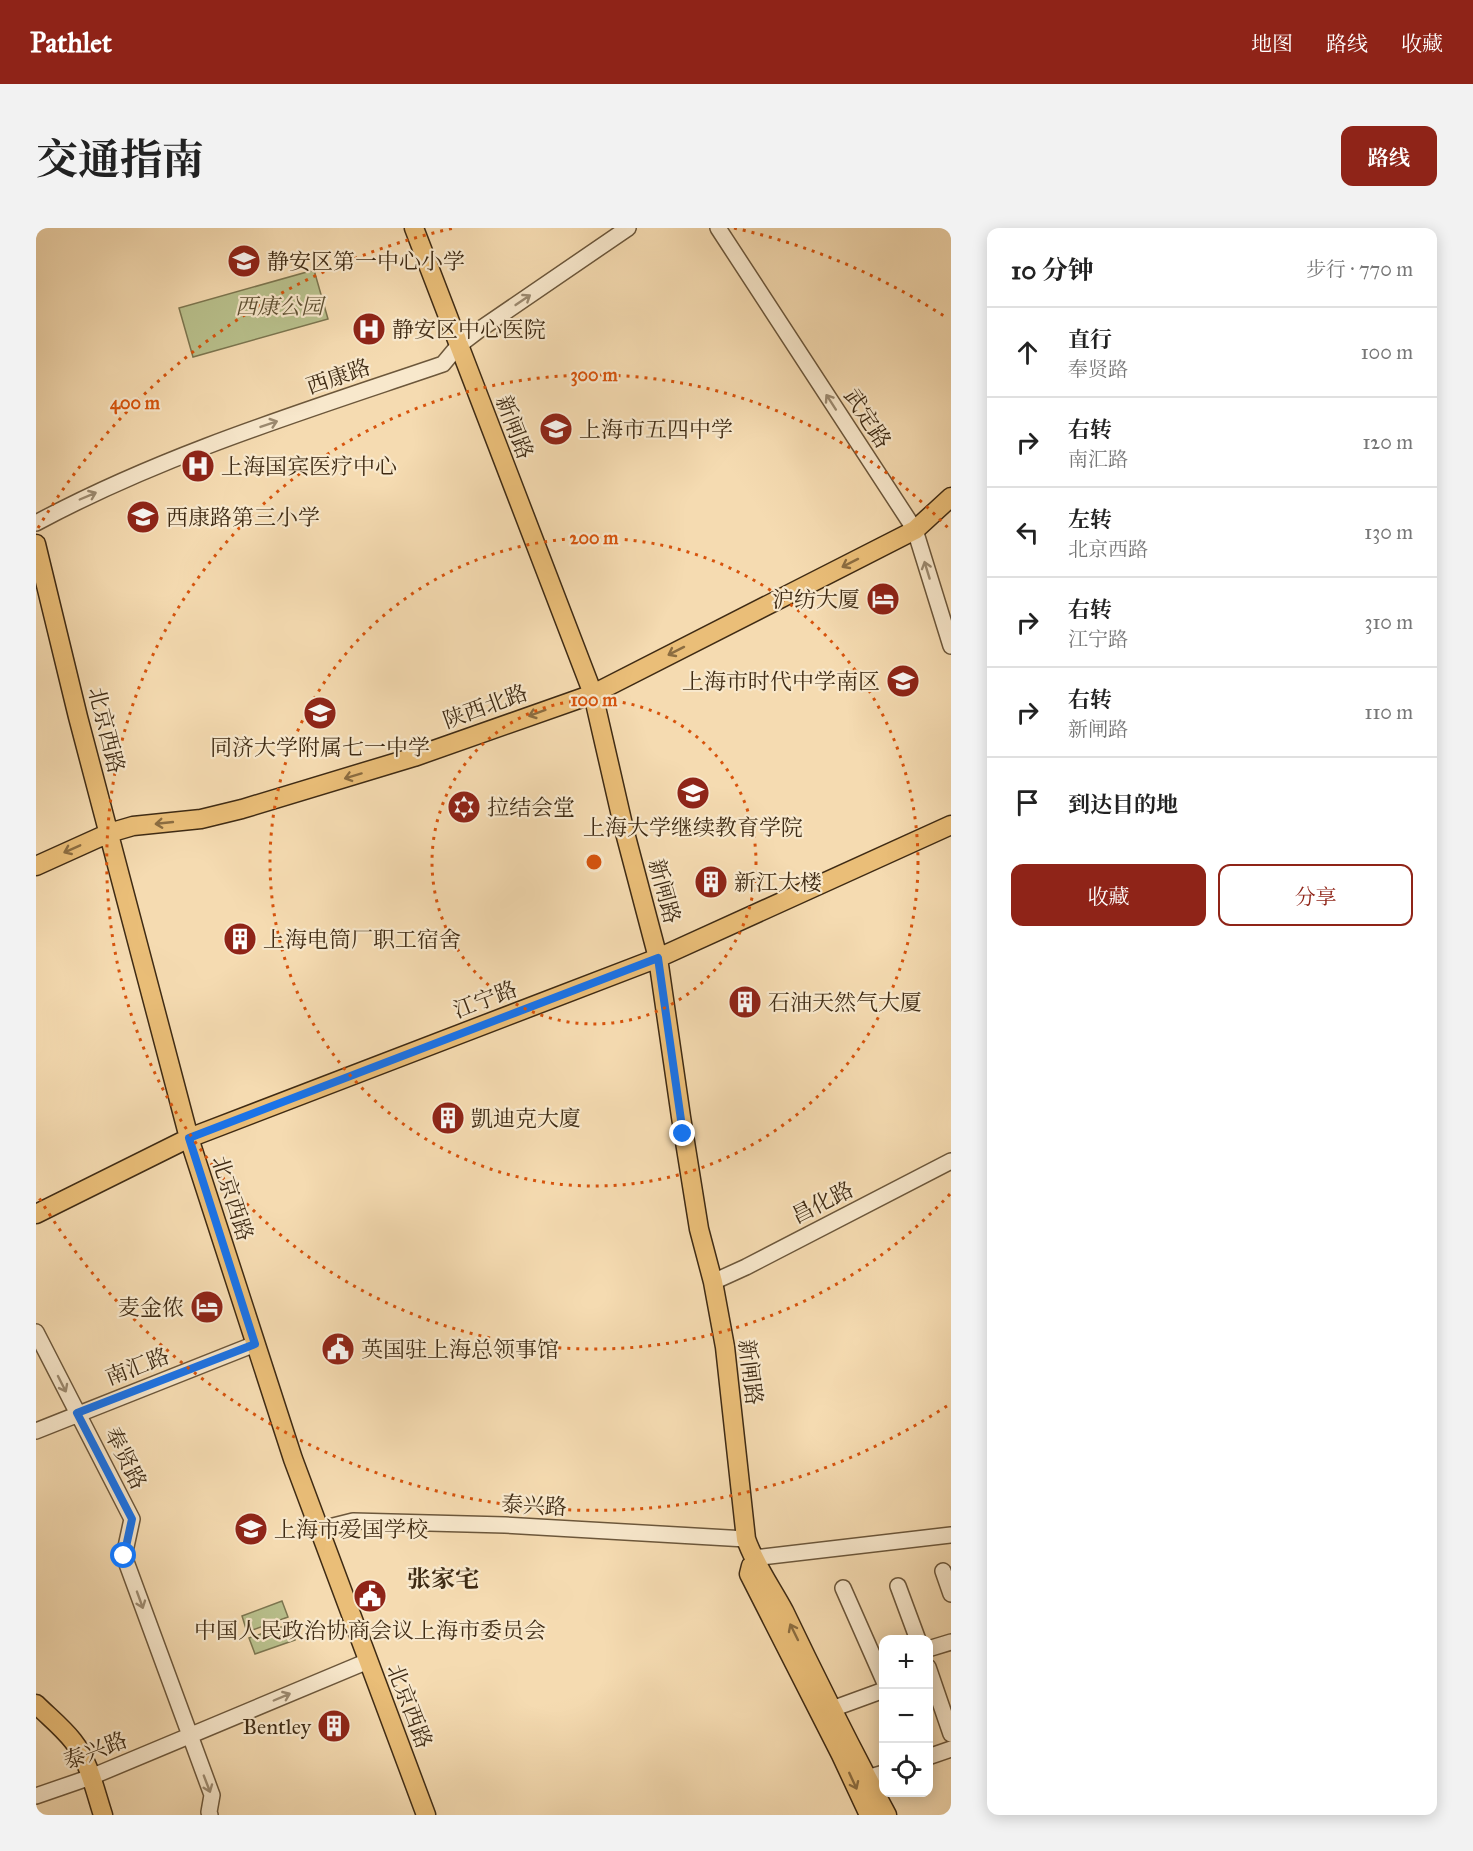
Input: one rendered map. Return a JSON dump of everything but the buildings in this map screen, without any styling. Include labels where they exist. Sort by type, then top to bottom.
[{"type":"main road","name":"新闸路","points":[[414,228],[593,694],[624,829],[658,958],[695,1207],[713,1282],[725,1347],[746,1539],[753,1558],[777,1597],[832,1709],[875,1775],[887,1815]]},
{"type":"main road","name":"陕西北路","points":[[36,866],[109,833],[133,826],[201,819],[242,809],[414,757],[593,694],[915,530],[951,497]]},
{"type":"main road","name":"北京西路","points":[[36,544],[189,1138],[293,1459],[426,1815]]},
{"type":"main road","name":"江宁路","points":[[36,1214],[189,1138],[658,958],[951,825]]},
{"type":"main road","name":"新闸路","points":[[753,1558],[749,1574],[869,1815]]},
{"type":"main road","points":[[36,1704],[72,1739],[79,1750],[91,1777],[103,1815]]},
{"type":"street","name":"西康路","points":[[36,523],[77,501],[224,439],[443,364],[458,346],[478,330],[628,228]]},
{"type":"street","name":"武定路","points":[[718,228],[915,530],[951,646]]},
{"type":"street","name":"昌化路","points":[[713,1282],[951,1161]]},
{"type":"street","name":"奉贤路","points":[[36,1332],[132,1519],[124,1556],[212,1795],[210,1815]]},
{"type":"street","name":"南汇路","points":[[36,1431],[255,1344]]},
{"type":"street","name":"泰兴路","points":[[321,1529],[353,1521],[505,1525],[746,1539]]},
{"type":"street","points":[[753,1558],[951,1535]]},
{"type":"street","points":[[943,1571],[951,1594]]},
{"type":"street","points":[[898,1586],[916,1635]]},
{"type":"street","points":[[843,1588],[879,1670]]},
{"type":"street","points":[[933,1647],[951,1642]]},
{"type":"street","name":"泰兴路","points":[[36,1796],[91,1777],[368,1660]]},
{"type":"street","points":[[933,1683],[951,1734]]},
{"type":"street","points":[[832,1709],[879,1692]]},
{"type":"street","points":[[933,1755],[951,1749]]},
{"type":"green space","name":"西康公园","points":[[314,270],[328,319],[193,357],[179,308]]},
{"type":"green space","points":[[282,1601],[288,1617],[247,1632],[242,1616]]},
{"type":"green space","points":[[290,1624],[295,1640],[255,1654],[249,1638]]},
{"type":"place","name":"静安区第一中心小学","points":[[244,261]]},
{"type":"place","name":"静安区中心医院","points":[[369,329]]},
{"type":"place","name":"上海市五四中学","points":[[556,429]]},
{"type":"place","name":"上海国宾医疗中心","points":[[198,466]]},
{"type":"place","name":"西康路第三小学","points":[[143,517]]},
{"type":"place","name":"沪纺大厦","points":[[883,599]]},
{"type":"place","name":"上海市时代中学南区","points":[[903,681]]},
{"type":"place","name":"同济大学附属七一中学","points":[[320,713]]},
{"type":"place","name":"上海大学继续教育学院","points":[[693,793]]},
{"type":"place","name":"拉结会堂","points":[[464,807]]},
{"type":"place","name":"新江大楼","points":[[711,882]]},
{"type":"place","name":"上海电筒厂职工宿舍","points":[[240,939]]},
{"type":"place","name":"石油天然气大厦","points":[[745,1002]]},
{"type":"place","name":"凱迪克大廈","points":[[448,1118]]},
{"type":"place","name":"麦金侬","points":[[207,1307]]},
{"type":"place","name":"英国驻上海总领事馆","points":[[338,1349]]},
{"type":"place","name":"上海市爱国学校","points":[[251,1529]]},
{"type":"place","name":"中国人民政治协商会议上海市委员会","points":[[370,1596]]},
{"type":"place","name":"Bentley","points":[[334,1726]]},
{"type":"district","name":"张家宅","points":[[443,1579]]},
{"type":"route","points":[[124,1556],[132,1519],[77,1413],[255,1344],[189,1138],[658,958],[683,1134]]}]
